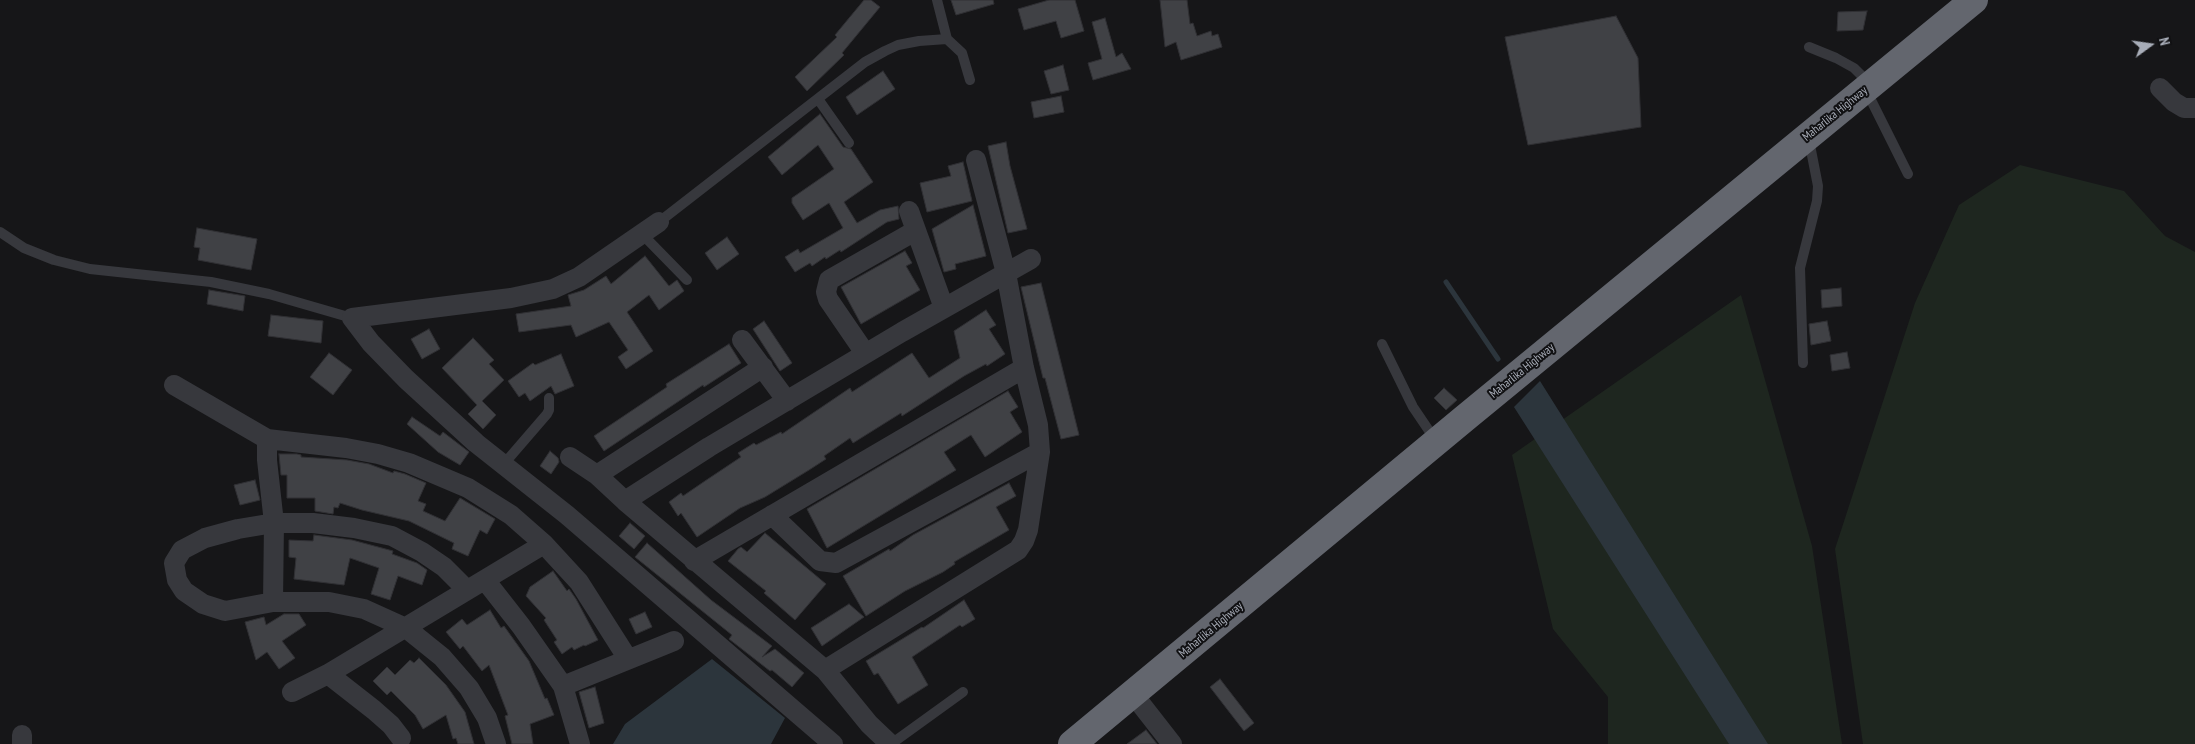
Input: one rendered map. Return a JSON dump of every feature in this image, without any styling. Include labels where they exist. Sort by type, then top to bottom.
[{"type":"highway","name":"Maharlika Highway","points":[[1072,744],[1808,137],[1963,4]]},
{"type":"street","points":[[2160,88],[2174,102],[2184,108],[2195,108]]},
{"type":"street","points":[[825,670],[1018,550],[1028,530],[1040,452],[1038,425],[1024,368],[1006,273],[976,160]]},
{"type":"street","points":[[909,211],[944,308]]},
{"type":"street","points":[[352,318],[511,298],[553,289],[579,277],[643,235],[659,222]]},
{"type":"street","points":[[866,353],[828,299],[826,292],[829,280],[915,232]]},
{"type":"street","points":[[625,501],[866,353],[1031,259]]},
{"type":"street","points":[[352,318],[371,343],[406,379],[476,443],[575,522],[827,742]]},
{"type":"street","points":[[742,340],[787,401]]},
{"type":"street","points":[[597,475],[763,367]]},
{"type":"street","points":[[694,561],[1024,368]]},
{"type":"street","points":[[174,386],[267,439],[346,448],[378,454],[409,464],[468,488],[511,515],[544,544],[579,582],[628,659]]},
{"type":"street","points":[[267,439],[267,460],[274,523],[273,602]]},
{"type":"street","points":[[772,515],[820,561],[836,563],[1040,452]]},
{"type":"street","points":[[570,457],[597,475],[694,561],[825,670],[869,724],[890,744]]},
{"type":"street","points":[[467,590],[444,566],[392,536],[354,528],[313,523],[274,523],[238,529],[205,538],[182,550],[174,563],[177,580],[184,591],[203,604],[224,611],[273,602],[329,602],[364,609],[406,628],[442,657],[469,688],[487,718],[496,744]]},
{"type":"street","points":[[292,692],[328,674],[544,544]]},
{"type":"street","points":[[485,580],[521,626],[563,686],[580,744]]},
{"type":"street","points":[[563,686],[674,641]]},
{"type":"street","points":[[328,674],[374,710],[391,725],[401,738]]},
{"type":"street","points":[[1133,694],[1172,744]]},
{"type":"lane","points":[[937,0],[947,39],[962,53],[970,80]]},
{"type":"lane","points":[[659,222],[865,62],[898,46],[919,41],[947,39]]},
{"type":"lane","points":[[1809,47],[1854,68],[1868,87],[1908,174]]},
{"type":"lane","points":[[818,99],[849,143]]},
{"type":"lane","points":[[1803,363],[1800,268],[1817,201],[1818,186],[1808,137]]},
{"type":"lane","points":[[0,232],[24,248],[54,260],[90,269],[211,282],[269,294],[352,318]]},
{"type":"lane","points":[[643,235],[686,280]]},
{"type":"lane","points":[[1382,344],[1413,407],[1436,442]]},
{"type":"lane","points":[[503,465],[550,410],[548,398]]},
{"type":"lane","points":[[890,744],[963,692]]},
{"type":"shaded area","points":[[2020,165],[2124,191],[2165,236],[2195,252],[2195,744],[1863,744],[1835,549],[1915,303],[1959,205]]},
{"type":"shaded area","points":[[1741,295],[1812,546],[1842,744],[1608,744],[1608,697],[1553,629],[1512,455]]},
{"type":"shaded area","points":[[1540,381],[1768,744],[1729,744],[1514,407]]},
{"type":"shaded area","points":[[712,659],[785,718],[771,744],[613,744],[625,724]]},
{"type":"building","points":[[864,0],[871,0],[880,7],[842,53],[844,55],[807,91],[795,77],[837,37],[835,35]]},
{"type":"building","points":[[951,0],[993,0],[994,4],[956,15]]},
{"type":"building","points":[[1049,0],[1075,0],[1084,31],[1061,38],[1056,21],[1024,30],[1018,9]]},
{"type":"building","points":[[1160,0],[1187,0],[1190,24],[1193,23],[1197,36],[1211,31],[1212,36],[1218,34],[1222,47],[1181,60],[1176,42],[1165,47]]},
{"type":"building","points":[[1867,11],[1863,30],[1837,31],[1838,12]]},
{"type":"building","points":[[1616,16],[1638,58],[1641,127],[1528,145],[1505,37]]},
{"type":"building","points":[[1105,18],[1116,57],[1122,53],[1131,69],[1093,80],[1088,63],[1102,59],[1092,22]]},
{"type":"building","points":[[1063,65],[1069,90],[1051,94],[1044,71]]},
{"type":"building","points":[[883,71],[895,89],[857,115],[846,97]]},
{"type":"building","points":[[1061,96],[1064,112],[1034,118],[1031,102]]},
{"type":"building","points":[[820,114],[843,147],[851,149],[873,182],[844,202],[857,223],[880,210],[898,206],[899,219],[887,222],[841,252],[840,250],[826,259],[825,257],[812,266],[810,263],[795,272],[785,257],[798,249],[800,253],[843,228],[829,203],[803,220],[792,203],[792,198],[834,169],[818,145],[782,175],[768,157]]},
{"type":"building","points":[[1006,142],[1010,166],[1027,229],[1008,233],[988,146]]},
{"type":"building","points":[[963,162],[972,201],[927,212],[920,183],[951,176],[948,166]]},
{"type":"building","points":[[973,205],[986,256],[955,264],[956,269],[944,272],[932,229]]},
{"type":"building","points":[[197,228],[257,239],[251,270],[198,260],[200,248],[194,247]]},
{"type":"building","points":[[727,237],[739,254],[717,270],[705,253]]},
{"type":"building","points":[[905,251],[912,263],[906,266],[920,290],[861,324],[841,287]]},
{"type":"building","points":[[645,256],[669,286],[677,280],[684,291],[659,310],[649,295],[627,312],[653,351],[626,369],[618,357],[628,350],[609,322],[576,337],[571,325],[519,332],[516,314],[571,306],[568,295],[584,290],[606,276],[611,284]]},
{"type":"building","points":[[1041,283],[1079,435],[1061,439],[1045,378],[1043,378],[1021,287]]},
{"type":"building","points":[[1841,288],[1842,306],[1822,308],[1821,290]]},
{"type":"building","points":[[209,290],[245,296],[243,311],[207,304]]},
{"type":"building","points":[[986,310],[996,325],[989,329],[1005,354],[987,366],[986,364],[964,376],[902,416],[901,413],[853,443],[850,438],[824,456],[826,459],[809,470],[765,497],[740,508],[697,537],[681,513],[678,516],[669,502],[681,493],[683,496],[741,457],[738,453],[754,443],[756,445],[781,432],[782,434],[850,388],[852,392],[912,353],[929,378],[960,358],[954,331]]},
{"type":"building","points":[[271,315],[323,321],[321,343],[268,336]]},
{"type":"building","points":[[764,321],[792,363],[780,371],[753,329]]},
{"type":"building","points":[[1827,321],[1831,341],[1811,345],[1809,324]]},
{"type":"building","points":[[429,329],[440,349],[422,359],[411,339]]},
{"type":"building","points":[[473,338],[494,360],[489,364],[504,380],[482,401],[496,415],[483,429],[468,414],[477,405],[442,368]]},
{"type":"building","points":[[729,344],[741,363],[704,387],[703,385],[604,451],[594,436],[667,387],[666,384]]},
{"type":"building","points":[[1847,352],[1850,368],[1832,371],[1830,355]]},
{"type":"building","points":[[329,353],[352,370],[333,395],[310,377]]},
{"type":"building","points":[[561,354],[574,386],[555,394],[551,386],[530,401],[525,393],[519,397],[508,381],[533,363],[535,365]]},
{"type":"building","points":[[1444,388],[1457,400],[1446,410],[1434,398]]},
{"type":"building","points":[[1008,391],[1018,407],[1010,412],[1022,432],[985,457],[971,435],[944,452],[956,470],[827,548],[807,509]]},
{"type":"building","points":[[412,417],[440,436],[443,432],[469,452],[460,465],[438,452],[407,424]]},
{"type":"building","points":[[550,451],[558,458],[559,462],[551,474],[540,466]]},
{"type":"building","points":[[279,454],[297,454],[301,455],[301,457],[347,460],[369,464],[393,473],[394,471],[405,474],[426,483],[418,501],[426,504],[423,511],[445,521],[460,498],[495,519],[487,534],[480,530],[468,556],[452,549],[454,543],[409,521],[340,503],[338,508],[334,507],[333,514],[315,511],[315,498],[287,498],[287,475],[281,475]]},
{"type":"building","points":[[255,480],[260,500],[240,505],[234,485]]},
{"type":"building","points":[[1009,483],[1016,496],[996,507],[1009,530],[954,562],[955,564],[943,572],[905,591],[866,616],[843,576],[889,549],[890,551],[913,535]]},
{"type":"building","points":[[630,523],[645,536],[634,549],[619,536]]},
{"type":"building","points":[[765,533],[826,584],[795,620],[764,593],[766,591],[728,561],[741,547],[747,552]]},
{"type":"building","points":[[314,535],[352,540],[393,551],[392,554],[417,563],[427,570],[422,585],[398,576],[390,600],[371,594],[379,568],[350,558],[344,585],[294,579],[296,558],[289,557],[289,540],[313,541]]},
{"type":"building","points":[[647,543],[711,600],[772,646],[762,657],[775,649],[804,673],[792,687],[729,639],[732,635],[635,557]]},
{"type":"building","points":[[553,571],[567,591],[569,589],[576,599],[598,640],[574,650],[572,647],[562,654],[554,642],[557,640],[544,620],[546,618],[526,596],[530,587]]},
{"type":"building","points":[[964,600],[975,619],[962,627],[960,625],[912,657],[928,685],[898,704],[878,673],[874,675],[866,661],[923,628]]},
{"type":"building","points":[[849,604],[864,617],[822,646],[811,628]]},
{"type":"building","points":[[490,610],[501,628],[504,626],[529,661],[554,715],[530,724],[533,744],[512,744],[505,716],[508,715],[489,665],[482,671],[463,646],[460,649],[446,632],[462,619],[467,625]]},
{"type":"building","points":[[645,612],[652,627],[636,634],[629,619]]},
{"type":"building","points":[[284,614],[299,614],[306,625],[282,641],[295,658],[279,669],[267,652],[256,660],[245,622],[264,617],[266,625]]},
{"type":"building","points":[[419,658],[446,685],[465,712],[474,744],[458,744],[456,738],[453,739],[446,715],[423,729],[415,715],[391,691],[387,695],[373,681],[387,667],[395,675],[410,660],[414,663]]},
{"type":"building","points":[[1220,679],[1254,723],[1244,731],[1210,687]]},
{"type":"building","points":[[595,687],[604,723],[589,728],[579,692]]},
{"type":"building","points":[[1146,730],[1157,744],[1127,744]]},
{"type":"waterway","points":[[1446,282],[1498,359]]}]
